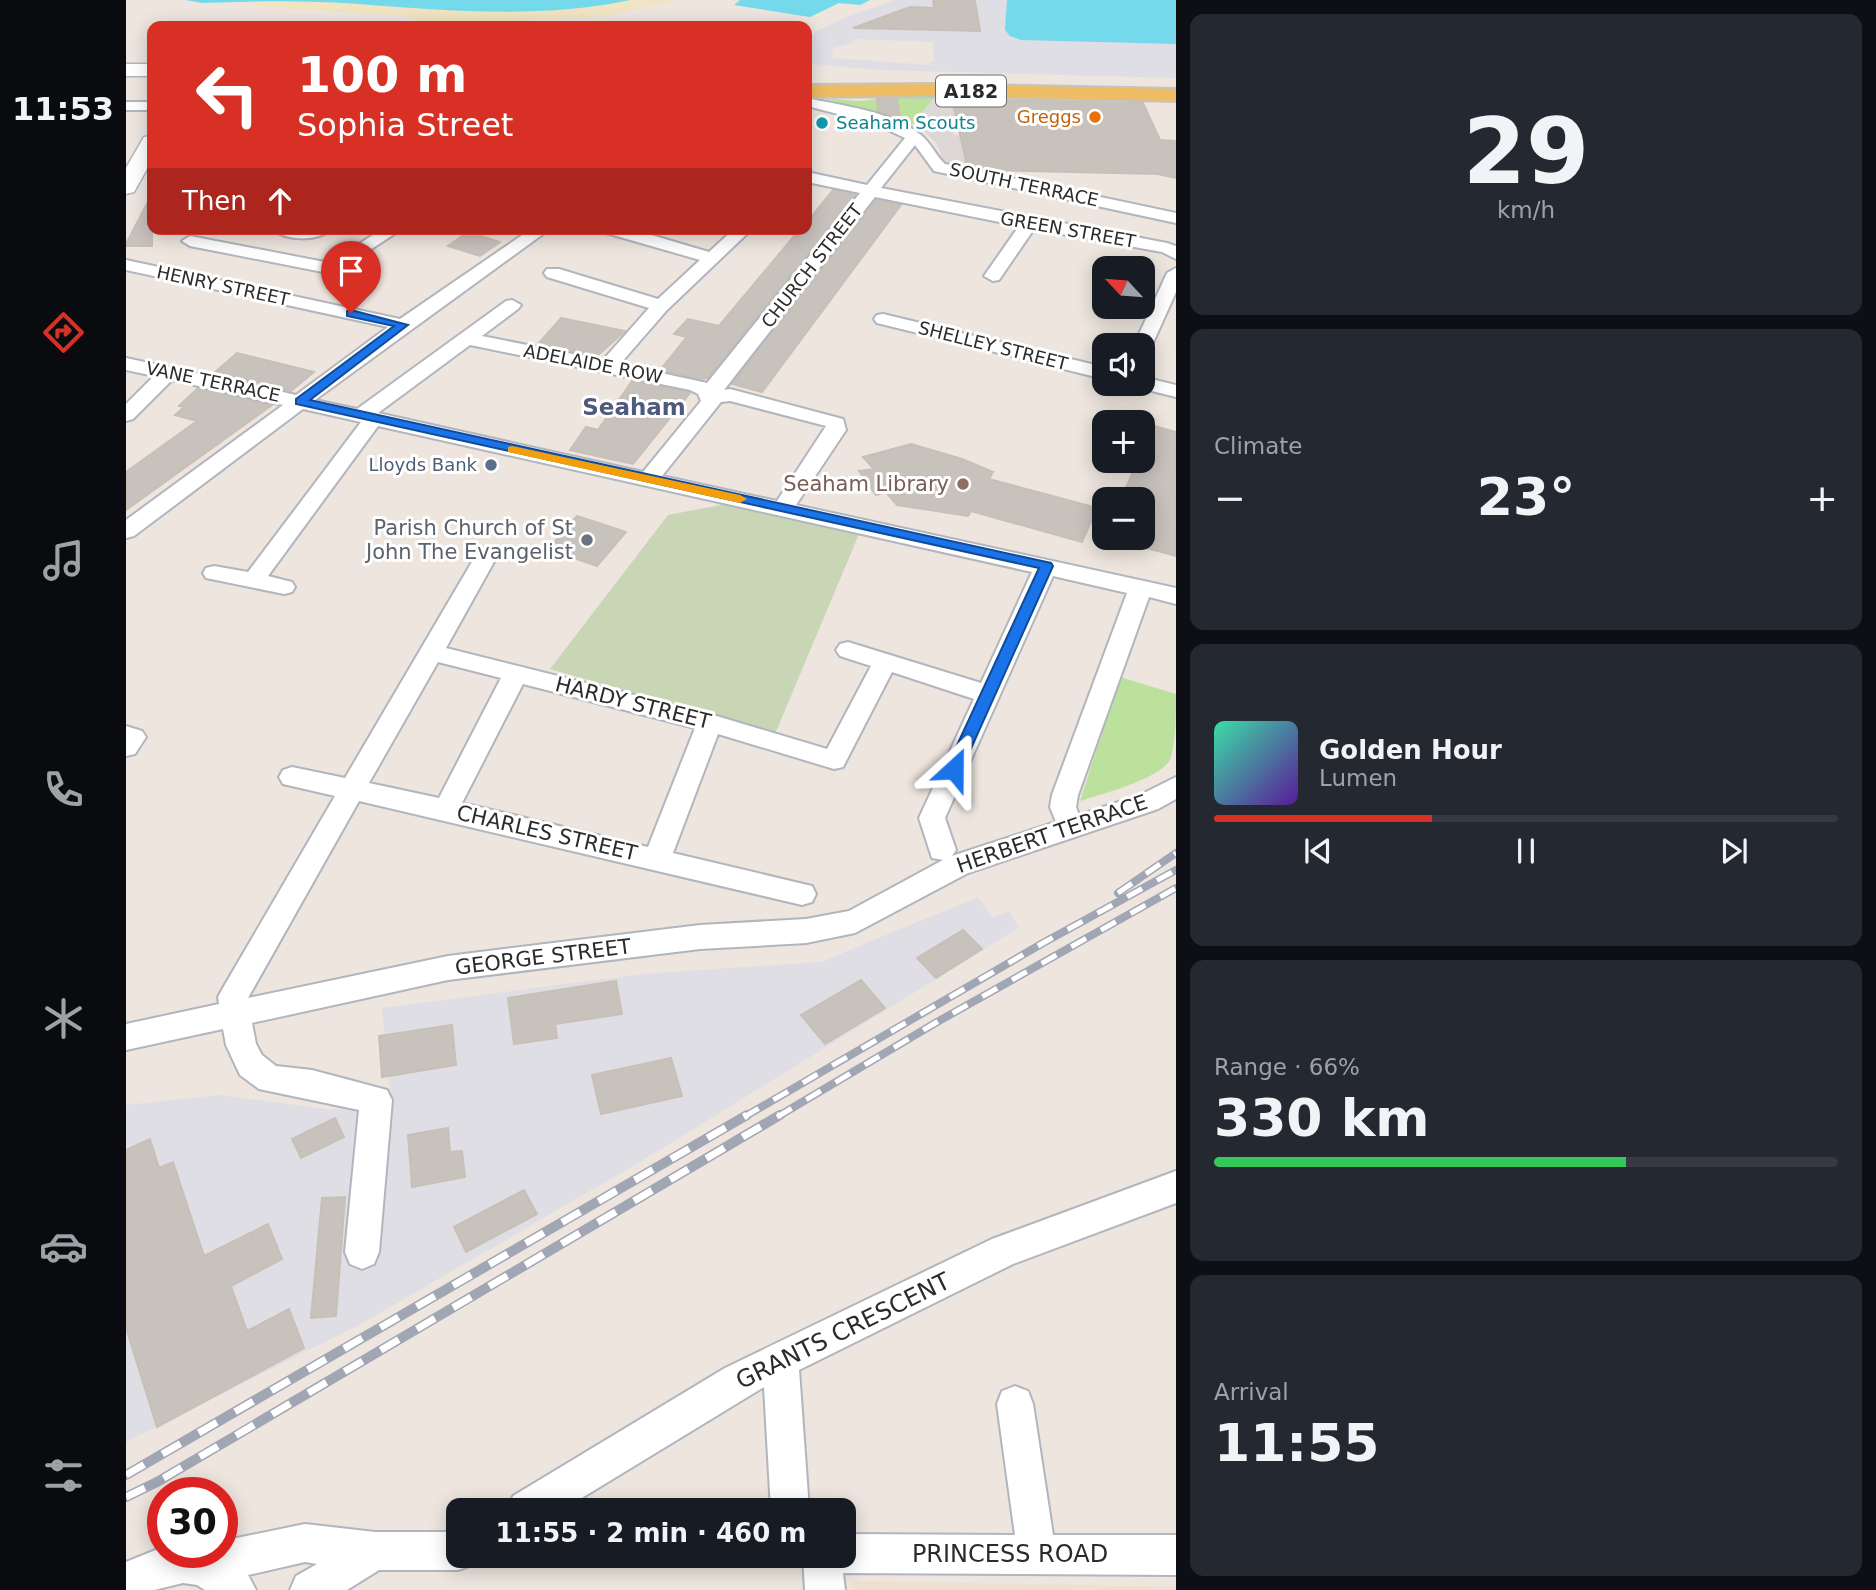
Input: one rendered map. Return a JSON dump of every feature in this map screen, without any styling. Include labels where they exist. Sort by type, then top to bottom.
[{"type":"main road","points":[[126,71],[147,71]]},
{"type":"main road","name":"A182","points":[[812,94],[930,90],[1176,96]]},
{"type":"main road","points":[[126,187],[147,151]]},
{"type":"street","name":"SOUTH TERRACE","points":[[812,94],[914,136],[931,161],[940,168],[1028,208],[1161,213],[1176,218]]},
{"type":"street","points":[[126,106],[147,106]]},
{"type":"street","name":"CHURCH STREET","points":[[648,479],[711,402],[708,394],[914,136]]},
{"type":"street","name":"GREEN STREET","points":[[812,178],[959,210],[1028,208],[1167,248],[1176,254]]},
{"type":"street","points":[[993,276],[1028,208]]},
{"type":"street","points":[[183,252],[333,269],[385,235]]},
{"type":"street","points":[[126,531],[403,325],[533,235]]},
{"type":"street","points":[[614,235],[712,258]]},
{"type":"street","points":[[608,366],[661,306],[737,235]]},
{"type":"street","name":"HENRY STREET","points":[[126,265],[183,252],[403,325]]},
{"type":"street","points":[[537,286],[568,262]]},
{"type":"street","points":[[553,273],[661,306]]},
{"type":"street","points":[[1152,333],[1167,314],[1176,273]]},
{"type":"street","points":[[254,580],[360,415],[513,305]]},
{"type":"street","name":"SHELLEY STREET","points":[[883,319],[1092,370]]},
{"type":"street","name":"ADELAIDE ROW","points":[[469,339],[696,385],[708,394],[730,395],[836,423],[836,430],[783,508]]},
{"type":"street","name":"VANE TERRACE","points":[[126,364],[1176,596]]},
{"type":"street","points":[[126,415],[169,372]]},
{"type":"street","points":[[1155,386],[1176,391]]},
{"type":"street","points":[[362,1252],[376,1100],[312,1084],[271,1079],[251,1065],[241,1045],[233,997],[484,560]]},
{"type":"street","points":[[942,850],[932,818],[1046,566]]},
{"type":"street","points":[[214,573],[284,587]]},
{"type":"street","points":[[1071,828],[1063,807],[1065,795],[1141,587]]},
{"type":"street","points":[[848,650],[987,694]]},
{"type":"street","name":"HARDY STREET","points":[[431,652],[710,723],[834,760],[885,662]]},
{"type":"street","points":[[446,809],[516,673]]},
{"type":"street","points":[[657,858],[710,723]]},
{"type":"street","points":[[126,735],[133,737],[126,747]]},
{"type":"street","name":"CHARLES STREET","points":[[292,776],[446,809],[802,894]]},
{"type":"street","name":"HERBERT TERRACE","points":[[855,920],[958,865],[1149,802],[1176,787]]},
{"type":"street","name":"GEORGE STREET","points":[[126,1037],[448,968],[701,937],[806,931],[855,920]]},
{"type":"street","name":"GRANTS CRESCENT","points":[[547,1498],[738,1381],[1004,1251],[1176,1187]]},
{"type":"street","points":[[781,1361],[789,1498]]},
{"type":"street","points":[[1015,1404],[1037,1555]]},
{"type":"street","points":[[238,1557],[305,1543],[375,1551],[446,1551]]},
{"type":"street","points":[[310,1590],[375,1551]]},
{"type":"street","name":"PRINCESS ROAD","points":[[856,1554],[1176,1555]]},
{"type":"street","points":[[126,1584],[147,1570],[155,1568]]},
{"type":"street","points":[[207,1568],[220,1574],[236,1590]]},
{"type":"street","points":[[823,1568],[825,1590]]},
{"type":"shaded area","points":[[896,0],[1176,0],[1176,78],[880,70],[813,64],[812,36],[815,32],[841,19]],"holes":[[[853,39],[933,42],[934,61],[929,62],[929,65],[832,58],[833,48],[852,43]]]},
{"type":"shaded area","points":[[936,96],[952,97],[965,130],[954,130],[954,135],[967,136],[969,172],[944,163],[937,144],[926,133],[911,127]]},
{"type":"shaded area","points":[[978,897],[992,918],[1009,911],[1019,928],[635,1165],[359,1325],[126,1442],[126,1105],[219,1095],[325,1109],[392,1111],[382,1008],[642,974],[821,962]]},
{"type":"shaded area","points":[[852,1581],[1176,1587],[1176,1590],[853,1590]]},
{"type":"green space","points":[[904,96],[936,96],[911,126],[877,113],[821,98],[860,101]]},
{"type":"green space","points":[[726,504],[859,534],[775,734],[550,669],[668,515]]},
{"type":"green space","points":[[1120,677],[1176,694],[1175,736],[1170,760],[1164,767],[1142,779],[1080,801]]},
{"type":"sand","points":[[242,0],[678,0],[605,16],[511,21],[422,21],[404,16],[262,7]]},
{"type":"water","points":[[185,0],[630,0],[563,10],[494,12],[319,2],[203,3]]},
{"type":"water","points":[[740,0],[870,0],[860,5],[839,3],[810,17],[734,5]]},
{"type":"water","points":[[1007,0],[1176,0],[1176,44],[1021,40],[1010,36],[1005,30]]},
{"type":"building","points":[[933,0],[975,1],[980,31],[853,28],[910,7],[934,8]]},
{"type":"building","points":[[877,99],[897,99],[900,119],[878,111]]},
{"type":"building","points":[[952,99],[1143,103],[1160,140],[1176,141],[1176,178],[1158,174],[987,170],[967,166]]},
{"type":"building","points":[[833,190],[855,195],[708,378],[701,379],[660,370],[687,337],[674,334],[688,319],[719,326],[795,235],[812,235],[812,216]]},
{"type":"building","points":[[876,200],[901,205],[762,392],[732,384]]},
{"type":"building","points":[[147,204],[147,235],[152,235],[152,246],[126,244]]},
{"type":"building","points":[[464,235],[478,235],[500,242],[480,256],[448,246]]},
{"type":"building","points":[[561,318],[625,331],[597,356],[538,344]]},
{"type":"building","points":[[237,353],[314,372],[291,391],[213,374]]},
{"type":"building","points":[[632,381],[690,393],[633,464],[570,450],[586,427],[598,430]]},
{"type":"building","points":[[198,388],[272,405],[126,510],[126,472],[197,421],[175,415],[184,407],[179,406]]},
{"type":"building","points":[[1155,426],[1176,432],[1176,556],[1154,550],[1155,487],[1126,487],[1132,473],[1155,473]]},
{"type":"building","points":[[911,444],[962,459],[993,472],[989,479],[1092,507],[1092,519],[1082,542],[971,511],[968,516],[897,505],[886,492],[876,495],[859,471],[874,469],[863,457]]},
{"type":"building","name":"Parish Church of St John The Evangelist","points":[[577,516],[626,532],[597,566],[548,549]]},
{"type":"building","points":[[963,930],[982,949],[936,978],[917,958]]},
{"type":"building","points":[[861,980],[885,1008],[825,1044],[801,1015]]},
{"type":"building","points":[[616,981],[622,1014],[555,1024],[557,1038],[514,1044],[508,998]]},
{"type":"building","points":[[452,1025],[456,1065],[382,1077],[379,1036]]},
{"type":"building","points":[[671,1058],[682,1096],[601,1114],[592,1075]]},
{"type":"building","points":[[335,1118],[344,1137],[301,1158],[292,1139]]},
{"type":"building","points":[[448,1128],[450,1152],[462,1151],[465,1177],[412,1187],[408,1135]]},
{"type":"building","points":[[150,1139],[159,1168],[173,1162],[204,1256],[268,1224],[282,1259],[231,1286],[247,1331],[289,1309],[304,1348],[157,1427],[126,1328],[126,1150]]},
{"type":"building","points":[[524,1190],[537,1214],[466,1252],[454,1227]]},
{"type":"building","points":[[345,1197],[336,1316],[311,1318],[322,1198]]},
{"type":"railway","points":[[1118,893],[1176,853]]},
{"type":"railway","points":[[744,1117],[1043,943],[1176,870]]},
{"type":"railway","points":[[777,1117],[937,1022],[1176,888]]},
{"type":"railway","points":[[126,1475],[747,1115]]},
{"type":"railway","points":[[126,1497],[157,1482],[780,1115]]},
{"type":"slow traffic","points":[[512,449],[740,499]]},
{"type":"place","name":"Greggs","points":[[1095,117]]},
{"type":"place","name":"Seaham Scouts","points":[[822,123]]},
{"type":"place","name":"Lloyds Bank","points":[[491,465]]},
{"type":"place","name":"Seaham Library","points":[[963,484]]},
{"type":"place","name":"Parish Church of St John The Evangelist","points":[[587,540]]},
{"type":"district","name":"Seaham","points":[[634,407]]},
{"type":"route","points":[[351,313],[403,325],[301,401],[1046,566],[954,769]]}]
